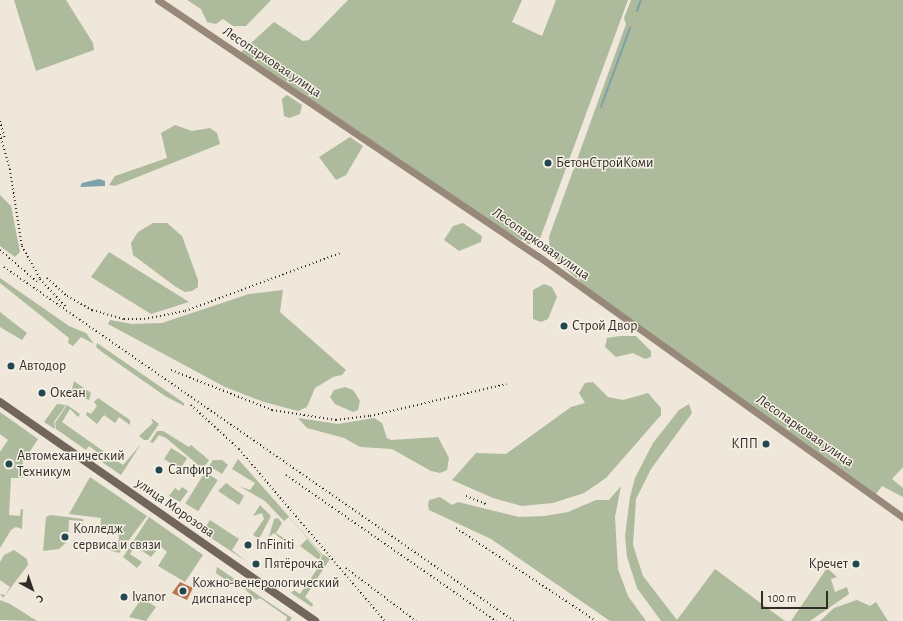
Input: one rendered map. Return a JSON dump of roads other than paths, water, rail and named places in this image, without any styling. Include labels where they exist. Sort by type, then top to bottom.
[{"type":"main road","name":"улица Морозова","points":[[0,402],[315,621]]},
{"type":"street","name":"Лесопарковая улица","points":[[158,0],[538,256],[903,517]]},
{"type":"water","points":[[99,179],[105,181],[105,186],[80,187],[82,183]]},
{"type":"waterway","points":[[637,11],[641,0]]},
{"type":"waterway","points":[[601,107],[630,28]]},
{"type":"railway","points":[[0,121],[5,139]]},
{"type":"railway","points":[[0,134],[10,169],[22,246],[40,279],[66,307]]},
{"type":"railway","points":[[0,250],[40,284]]},
{"type":"railway","points":[[47,278],[67,296],[92,310],[124,319],[144,319],[185,311],[340,253]]},
{"type":"railway","points":[[4,267],[514,621]]},
{"type":"railway","points":[[171,370],[272,410],[336,420],[370,416],[506,384]]},
{"type":"railway","points":[[191,405],[239,449],[385,621]]},
{"type":"railway","points":[[286,475],[496,621]]},
{"type":"railway","points":[[466,496],[486,504]]},
{"type":"railway","points":[[456,528],[596,621]]},
{"type":"railway","points":[[346,568],[416,621]]},
{"type":"place","name":"БетонСтройКоми","points":[[548,163]]},
{"type":"place","name":"Строй Двор","points":[[564,326]]},
{"type":"place","name":"Автодор","points":[[11,366]]},
{"type":"place","name":"Океан","points":[[42,393]]},
{"type":"place","name":"КПП","points":[[766,444]]},
{"type":"place","name":"Автомеханический Техникум","points":[[9,464]]},
{"type":"place","name":"Сапфир","points":[[159,470]]},
{"type":"place","name":"Колледж сервиса и связи","points":[[65,537]]},
{"type":"place","name":"InFiniti","points":[[248,545]]},
{"type":"place","name":"Пятёрочка","points":[[256,564]]},
{"type":"place","name":"Кречет","points":[[856,564]]},
{"type":"place","name":"Кожно-венерологический диспансер","points":[[183,591]]},
{"type":"place","name":"Ivanor","points":[[124,597]]}]
